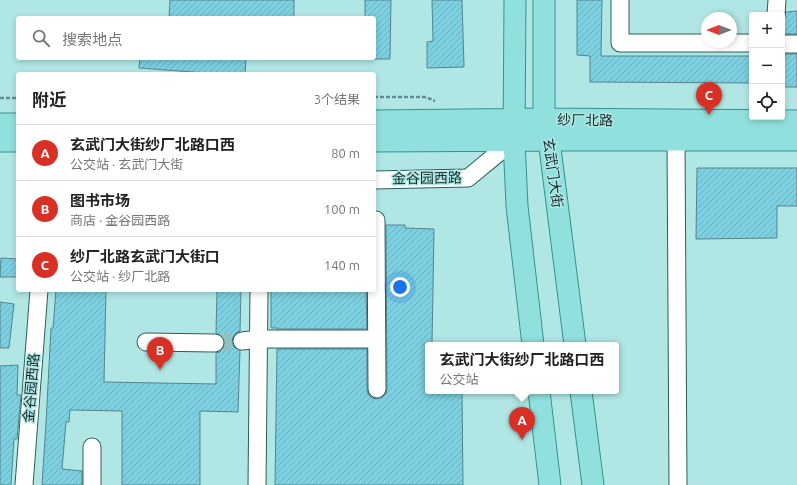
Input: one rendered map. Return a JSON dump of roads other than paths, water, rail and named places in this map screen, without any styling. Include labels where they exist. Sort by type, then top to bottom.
[{"type":"main road","points":[[516,0],[514,140],[517,206],[533,342]]},
{"type":"main road","name":"玄武门大街","points":[[544,0],[544,119],[549,140],[575,342]]},
{"type":"main road","name":"纱厂北路","points":[[376,121],[749,119]]},
{"type":"main road","name":"纱厂北路","points":[[785,120],[797,121]]},
{"type":"main road","points":[[0,124],[12,137]]},
{"type":"main road","name":"纱厂北路","points":[[376,140],[797,140]]},
{"type":"main road","points":[[539,394],[550,485]]},
{"type":"main road","points":[[581,394],[593,485]]},
{"type":"street","points":[[620,0],[620,43],[749,43]]},
{"type":"street","points":[[776,12],[777,0]]},
{"type":"street","points":[[785,44],[797,44]]},
{"type":"street","name":"金谷园西路","points":[[376,180],[468,178],[514,140]]},
{"type":"street","points":[[676,140],[678,485]]},
{"type":"street","points":[[376,220],[377,389]]},
{"type":"street","name":"金谷园西路","points":[[24,485],[39,292]]},
{"type":"street","points":[[257,485],[259,292]]},
{"type":"street","points":[[242,341],[259,338],[376,339]]},
{"type":"street","points":[[146,342],[215,343]]},
{"type":"street","points":[[92,447],[92,485]]},
{"type":"tunnel","points":[[215,343],[242,341]]},
{"type":"place","name":"纱厂北路玄武门大街口","points":[[709,115]]},
{"type":"place","name":"图书市场","points":[[160,370]]},
{"type":"place","name":"玄武门大街纱厂北路口西","points":[[522,440]]}]
